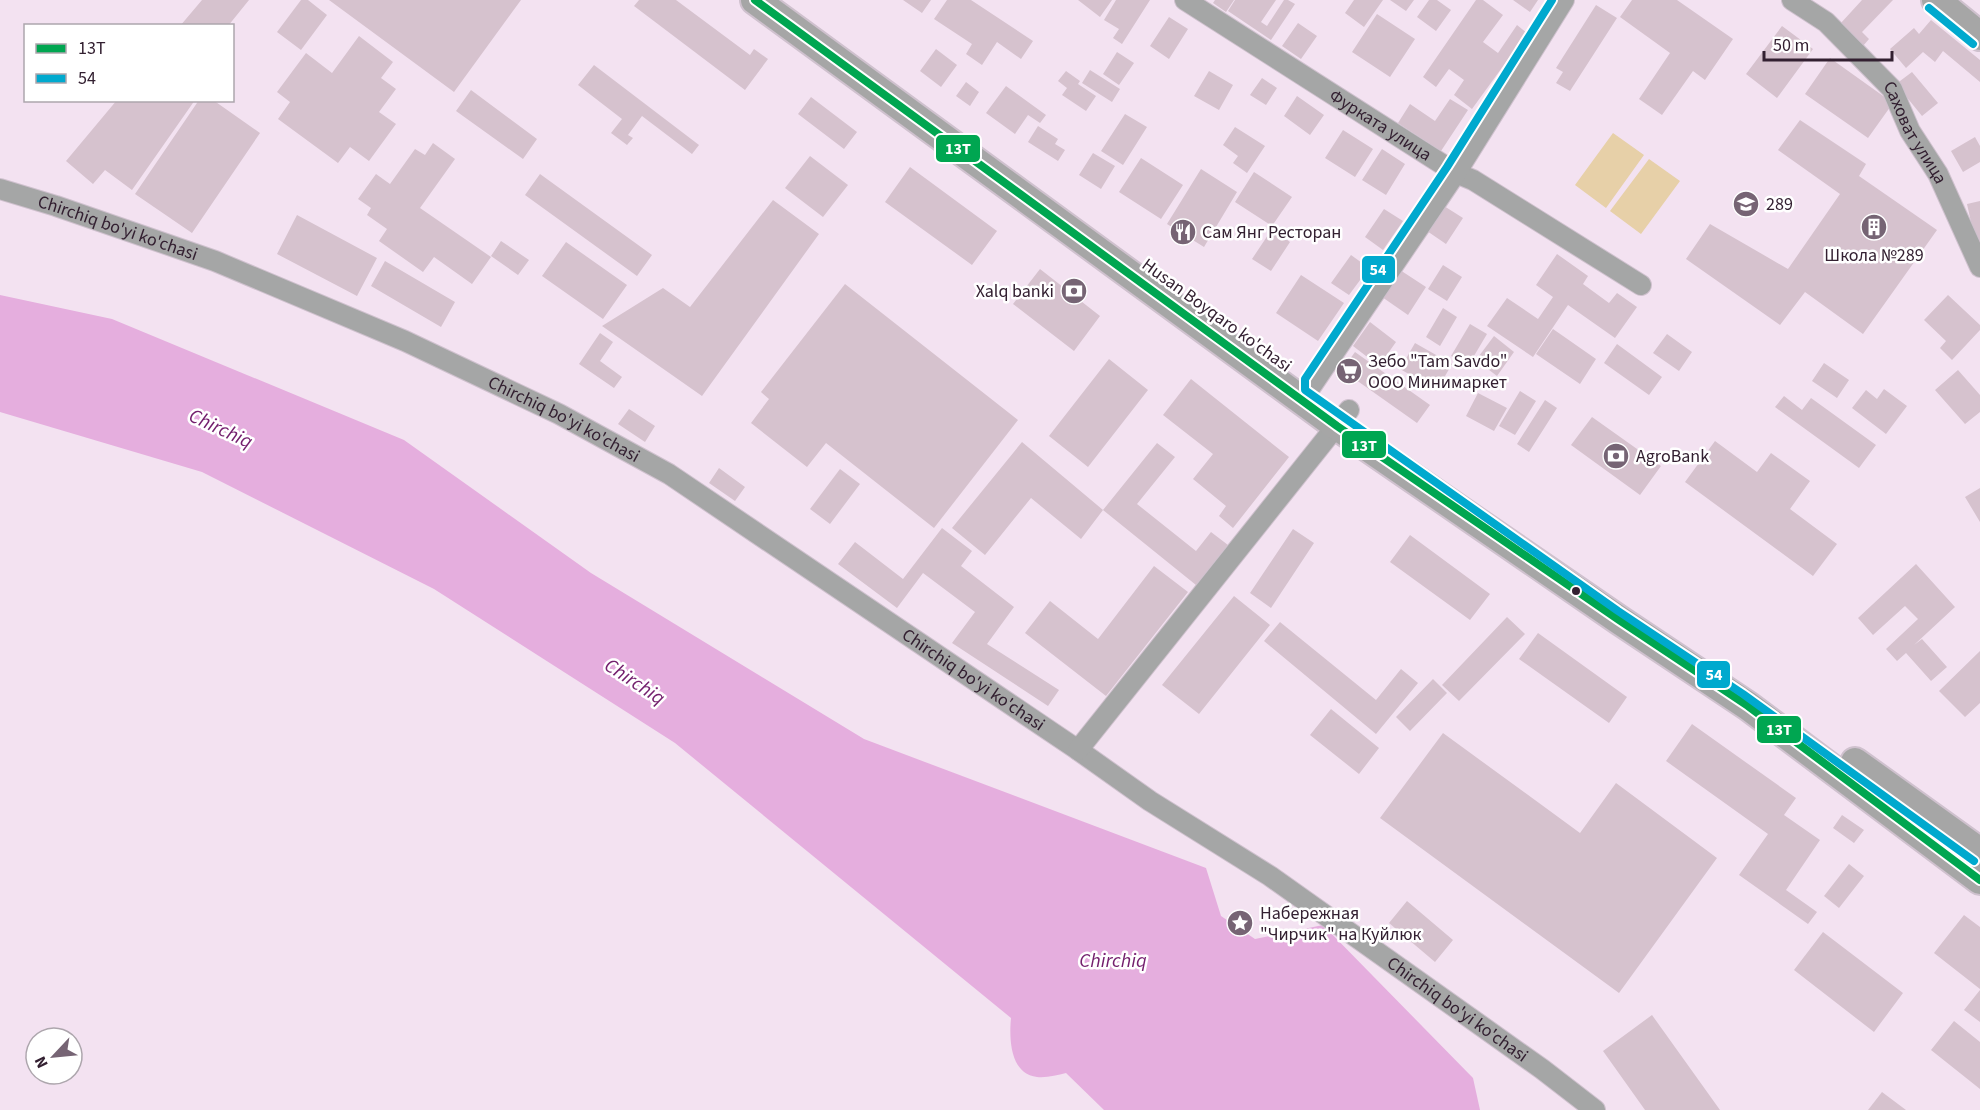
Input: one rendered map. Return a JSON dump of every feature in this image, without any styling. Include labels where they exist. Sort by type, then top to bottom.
[{"type":"main road","name":"Husan Boyqaro ko'chasi","points":[[754,0],[1343,418],[1576,591],[1748,706],[1980,880]]},
{"type":"main road","name":"Husan Boyqaro ko'chasi","points":[[782,0],[1308,393]]},
{"type":"main road","points":[[1936,0],[1980,36]]},
{"type":"main road","name":"Husan Boyqaro ko'chasi","points":[[1343,418],[1749,686],[1980,852]]},
{"type":"street","name":"Фурката улица","points":[[1185,0],[1456,173],[1473,180],[1641,285]]},
{"type":"street","points":[[1308,393],[1456,173],[1564,0]]},
{"type":"street","name":"Саховат улица","points":[[1792,0],[1826,22],[1892,89],[1910,131],[1938,174],[1980,267]]},
{"type":"street","name":"Chirchiq bo'yi ko'chasi","points":[[0,189],[215,261],[405,341],[559,414],[669,474],[1150,801],[1270,876],[1542,1069],[1595,1110]]},
{"type":"street","points":[[1078,750],[1343,418]]},
{"type":"shaded area","points":[[1613,133],[1644,155],[1606,208],[1575,185]]},
{"type":"shaded area","points":[[1649,159],[1680,181],[1641,234],[1610,211]]},
{"type":"water","name":"Chirchiq","points":[[0,295],[112,319],[404,440],[591,573],[864,739],[1206,868],[1221,916],[1255,939],[1323,925],[1473,1078],[1480,1110],[1104,1110],[1066,1073],[1044,1077],[1028,1074],[1016,1063],[1013,1054],[1010,1036],[1011,1018],[675,743],[434,589],[202,472],[0,412]]},
{"type":"building","points":[[202,0],[249,0],[230,24],[182,24]]},
{"type":"building","points":[[301,0],[308,0],[327,15],[301,50],[277,32]]},
{"type":"building","points":[[329,0],[521,0],[454,92]]},
{"type":"building","points":[[639,0],[676,0],[750,55],[754,49],[768,59],[745,90],[634,6]]},
{"type":"building","points":[[903,0],[931,0],[922,13]]},
{"type":"building","points":[[947,0],[971,0],[1033,41],[1021,59],[997,42],[982,65],[966,54],[972,44],[934,19]]},
{"type":"building","points":[[1078,0],[1112,0],[1100,17]]},
{"type":"building","points":[[1116,0],[1150,0],[1122,44],[1113,38],[1119,29],[1104,20]]},
{"type":"building","points":[[1215,0],[1234,0],[1226,12],[1213,3]]},
{"type":"building","points":[[1235,0],[1276,0],[1261,22],[1267,26],[1284,0],[1295,4],[1271,40],[1228,11]]},
{"type":"building","points":[[1354,0],[1383,0],[1364,27],[1345,13]]},
{"type":"building","points":[[1390,0],[1414,0],[1406,11]]},
{"type":"building","points":[[1429,0],[1437,0],[1451,10],[1436,31],[1417,17]]},
{"type":"building","points":[[1476,0],[1483,0],[1503,15],[1483,42],[1498,53],[1517,25],[1527,33],[1472,109],[1454,95],[1464,80],[1449,69],[1436,87],[1423,77]]},
{"type":"building","points":[[1513,0],[1538,0],[1530,12]]},
{"type":"building","points":[[1632,0],[1677,0],[1733,39],[1705,80],[1693,71],[1662,115],[1639,99],[1670,53],[1620,17]]},
{"type":"building","points":[[1862,0],[1893,0],[1862,32],[1869,39],[1863,46],[1840,24]]},
{"type":"building","points":[[1596,5],[1617,18],[1570,91],[1556,83],[1563,72],[1556,68]]},
{"type":"building","points":[[1377,14],[1415,39],[1390,77],[1352,52]]},
{"type":"building","points":[[1169,17],[1188,29],[1169,59],[1150,46]]},
{"type":"building","points":[[1931,20],[1980,60],[1980,82],[1943,51],[1935,62],[1923,52],[1906,68],[1890,49],[1914,28],[1919,34]]},
{"type":"building","points":[[1298,23],[1317,36],[1301,59],[1282,46]]},
{"type":"building","points":[[1782,26],[1813,49],[1777,98],[1746,74]]},
{"type":"building","points":[[359,36],[393,62],[381,78],[396,89],[379,112],[396,124],[369,161],[350,147],[338,163],[278,119],[290,102],[277,92],[306,53],[332,73]]},
{"type":"building","points":[[936,49],[957,65],[941,87],[920,71]]},
{"type":"building","points":[[1117,52],[1134,63],[1119,85],[1103,74]]},
{"type":"building","points":[[1830,58],[1893,103],[1868,138],[1805,94]]},
{"type":"building","points":[[594,65],[699,145],[692,154],[642,116],[628,135],[633,138],[627,145],[611,133],[622,119],[578,85]]},
{"type":"building","points":[[1090,70],[1120,89],[1112,102],[1082,83]]},
{"type":"building","points":[[1066,71],[1080,81],[1078,84],[1096,96],[1086,111],[1062,95],[1067,88],[1058,81]]},
{"type":"building","points":[[1209,71],[1233,85],[1219,110],[1194,96]]},
{"type":"building","points":[[1912,72],[1938,103],[1922,116],[1896,84]]},
{"type":"building","points":[[1262,78],[1277,88],[1266,105],[1250,95]]},
{"type":"building","points":[[966,82],[979,92],[970,106],[956,96]]},
{"type":"building","points":[[1006,86],[1046,115],[1040,123],[1028,115],[1015,134],[986,113]]},
{"type":"building","points":[[471,90],[537,139],[523,159],[456,111]]},
{"type":"building","points":[[1297,96],[1324,115],[1310,135],[1284,116]]},
{"type":"building","points":[[811,97],[857,132],[844,149],[798,114]]},
{"type":"building","points":[[1450,99],[1468,110],[1441,151],[1398,123],[1410,104],[1435,121]]},
{"type":"building","points":[[115,102],[194,102],[132,190],[105,170],[93,184],[66,161]]},
{"type":"building","points":[[198,102],[216,102],[260,133],[192,233],[135,194]]},
{"type":"building","points":[[1125,114],[1147,127],[1123,165],[1101,151]]},
{"type":"building","name":"Школа №289","points":[[1800,120],[1866,164],[1859,176],[1937,230],[1863,334],[1805,292],[1780,325],[1686,259],[1710,224],[1788,269],[1840,194],[1778,150]]},
{"type":"building","points":[[1038,126],[1058,139],[1055,144],[1065,150],[1058,161],[1028,142]]},
{"type":"building","points":[[1235,127],[1265,146],[1247,173],[1233,163],[1238,156],[1223,145]]},
{"type":"building","points":[[1343,130],[1373,149],[1355,177],[1325,158]]},
{"type":"building","points":[[1975,137],[1980,146],[1980,162],[1963,172],[1951,151]]},
{"type":"building","points":[[433,143],[455,159],[420,208],[491,257],[472,284],[434,257],[423,272],[379,241],[387,229],[367,215],[371,208],[358,199],[376,174],[390,184],[415,149],[425,155]]},
{"type":"building","points":[[1382,149],[1405,164],[1386,195],[1362,180]]},
{"type":"building","points":[[1093,153],[1115,166],[1101,189],[1079,175]]},
{"type":"building","points":[[810,156],[848,185],[823,217],[785,188]]},
{"type":"building","points":[[1141,158],[1183,185],[1161,219],[1119,192]]},
{"type":"building","points":[[910,167],[997,231],[972,265],[885,202]]},
{"type":"building","points":[[1201,169],[1237,192],[1204,247],[1167,224]]},
{"type":"building","points":[[1254,172],[1292,197],[1272,226],[1235,202]]},
{"type":"building","points":[[540,174],[652,255],[637,276],[525,195]]},
{"type":"building","points":[[773,200],[819,234],[702,396],[602,326],[663,288],[690,307]]},
{"type":"building","points":[[1980,201],[1980,248],[1977,249],[1967,204]]},
{"type":"building","points":[[1444,206],[1463,218],[1446,244],[1427,231]]},
{"type":"building","points":[[1384,209],[1403,221],[1383,250],[1365,237]]},
{"type":"building","points":[[297,215],[377,258],[357,296],[277,254]]},
{"type":"building","points":[[1272,229],[1290,242],[1271,271],[1252,259]]},
{"type":"building","points":[[501,241],[529,260],[518,275],[491,256]]},
{"type":"building","points":[[566,242],[627,285],[603,319],[542,276]]},
{"type":"building","points":[[1557,254],[1588,276],[1583,284],[1609,303],[1617,293],[1637,307],[1615,338],[1568,305],[1533,357],[1487,326],[1507,298],[1538,319],[1553,297],[1536,285]]},
{"type":"building","points":[[1351,255],[1369,268],[1349,295],[1331,283]]},
{"type":"building","points":[[385,261],[455,302],[441,327],[371,286]]},
{"type":"building","points":[[1443,265],[1462,277],[1447,301],[1428,289]]},
{"type":"building","points":[[1040,269],[1100,316],[1074,351],[1013,304]]},
{"type":"building","points":[[1400,270],[1426,287],[1408,315],[1382,297]]},
{"type":"building","points":[[1301,275],[1344,303],[1318,341],[1276,313]]},
{"type":"building","points":[[845,284],[1018,420],[934,528],[826,443],[807,467],[751,423],[769,399],[761,392]]},
{"type":"building","points":[[1948,295],[1980,325],[1980,330],[1952,360],[1940,348],[1946,341],[1924,320]]},
{"type":"building","points":[[1443,308],[1457,317],[1440,346],[1426,337]]},
{"type":"building","points":[[1370,322],[1396,342],[1379,366],[1353,346]]},
{"type":"building","points":[[1470,324],[1487,334],[1468,366],[1451,356]]},
{"type":"building","points":[[1553,329],[1596,359],[1580,384],[1536,354]]},
{"type":"building","points":[[600,333],[613,342],[600,361],[622,377],[614,388],[579,364]]},
{"type":"building","points":[[1667,334],[1692,352],[1679,371],[1653,353]]},
{"type":"building","points":[[1494,336],[1514,352],[1497,376],[1476,360]]},
{"type":"building","points":[[1415,343],[1452,364],[1437,390],[1400,369]]},
{"type":"building","points":[[1617,344],[1662,377],[1649,395],[1604,363]]},
{"type":"building","points":[[1355,352],[1430,405],[1417,423],[1342,370]]},
{"type":"building","points":[[1109,359],[1148,390],[1088,467],[1049,436]]},
{"type":"building","points":[[1824,363],[1849,380],[1837,398],[1812,381]]},
{"type":"building","points":[[1958,370],[1980,395],[1980,412],[1965,424],[1935,390]]},
{"type":"building","points":[[1191,379],[1289,457],[1233,528],[1219,516],[1226,506],[1193,479],[1213,454],[1163,415]]},
{"type":"building","points":[[1884,389],[1907,406],[1886,434],[1852,408],[1866,390],[1877,399]]},
{"type":"building","points":[[1520,391],[1536,401],[1515,435],[1499,426]]},
{"type":"building","points":[[1478,393],[1507,408],[1494,431],[1466,416]]},
{"type":"building","points":[[1784,396],[1802,410],[1811,398],[1876,445],[1859,468],[1775,407]]},
{"type":"building","points":[[1545,400],[1557,408],[1529,452],[1517,444]]},
{"type":"building","points":[[629,409],[655,426],[645,442],[618,424]]},
{"type":"building","name":"AgroBank","points":[[1592,417],[1661,466],[1640,495],[1571,445]]},
{"type":"building","points":[[1715,441],[1757,472],[1771,453],[1810,481],[1790,509],[1837,544],[1813,576],[1685,482]]},
{"type":"building","points":[[1022,442],[1103,510],[1081,539],[1031,498],[985,555],[952,528]]},
{"type":"building","points":[[1157,443],[1175,457],[1137,504],[1196,551],[1211,532],[1228,545],[1196,585],[1103,510]]},
{"type":"building","points":[[719,468],[745,487],[735,501],[709,483]]},
{"type":"building","points":[[840,469],[860,484],[830,524],[810,509]]},
{"type":"building","points":[[1980,488],[1980,522],[1965,497]]},
{"type":"building","points":[[942,528],[972,551],[961,566],[1014,607],[987,644],[1059,690],[1048,706],[952,643],[975,612],[923,573],[897,608],[838,564],[855,542],[903,579]]},
{"type":"building","points":[[1293,529],[1314,543],[1271,608],[1250,593]]},
{"type":"building","points":[[1410,535],[1490,594],[1470,620],[1390,562]]},
{"type":"building","points":[[1916,564],[1955,607],[1914,645],[1922,639],[1947,667],[1931,681],[1906,653],[1897,661],[1886,649],[1918,619],[1905,606],[1873,635],[1858,618]]},
{"type":"building","points":[[1154,566],[1188,592],[1106,696],[1025,633],[1050,601],[1098,639]]},
{"type":"building","points":[[1234,596],[1270,625],[1199,714],[1162,685]]},
{"type":"building","points":[[1507,617],[1525,634],[1459,701],[1442,685]]},
{"type":"building","points":[[1280,622],[1376,700],[1401,669],[1418,683],[1376,734],[1264,641]]},
{"type":"building","points":[[1538,633],[1627,697],[1609,723],[1519,659]]},
{"type":"building","points":[[1980,651],[1980,703],[1965,717],[1939,691]]},
{"type":"building","points":[[1433,679],[1447,693],[1410,731],[1396,717]]},
{"type":"building","points":[[1331,709],[1379,748],[1359,774],[1310,735]]},
{"type":"building","points":[[1692,724],[1796,798],[1784,815],[1820,840],[1786,890],[1817,912],[1808,924],[1739,875],[1768,834],[1666,761]]},
{"type":"building","points":[[1443,733],[1580,833],[1616,783],[1717,858],[1619,993],[1380,818]]},
{"type":"building","points":[[1842,815],[1864,830],[1854,843],[1833,828]]},
{"type":"building","points":[[1849,864],[1864,876],[1839,908],[1824,896]]},
{"type":"building","points":[[1407,901],[1453,940],[1435,962],[1389,923]]},
{"type":"building","points":[[1964,915],[1980,927],[1980,989],[1934,953]]},
{"type":"building","points":[[1823,932],[1903,993],[1874,1032],[1794,970]]},
{"type":"building","points":[[1980,990],[1980,1022],[1964,1010]]},
{"type":"building","points":[[1652,1015],[1720,1110],[1645,1110],[1603,1051]]},
{"type":"building","points":[[1954,1021],[1980,1042],[1980,1089],[1931,1050]]},
{"type":"building","points":[[1882,1092],[1906,1110],[1868,1110]]},
{"type":"transit line","name":"13Т","points":[[755,0],[1337,426],[1748,706],[1980,880]]},
{"type":"transit line","name":"54","points":[[1552,0],[1447,167],[1305,379],[1305,390],[1618,611],[1743,694],[1974,861]]},
{"type":"transit line","name":"54","points":[[1929,8],[1973,44]]},
{"type":"place","name":"289","points":[[1746,204]]},
{"type":"place","name":"Школа №289","points":[[1874,227]]},
{"type":"place","name":"Сам Янг Ресторан","points":[[1183,232]]},
{"type":"place","name":"Xalq banki","points":[[1074,291]]},
{"type":"place","name":"Зебо \"Tam Savdo\" ООО Минимаркет","points":[[1349,371]]},
{"type":"place","name":"AgroBank","points":[[1616,456]]},
{"type":"place","name":"Набережная \"Чирчик\" на Куйлюк","points":[[1240,923]]}]
